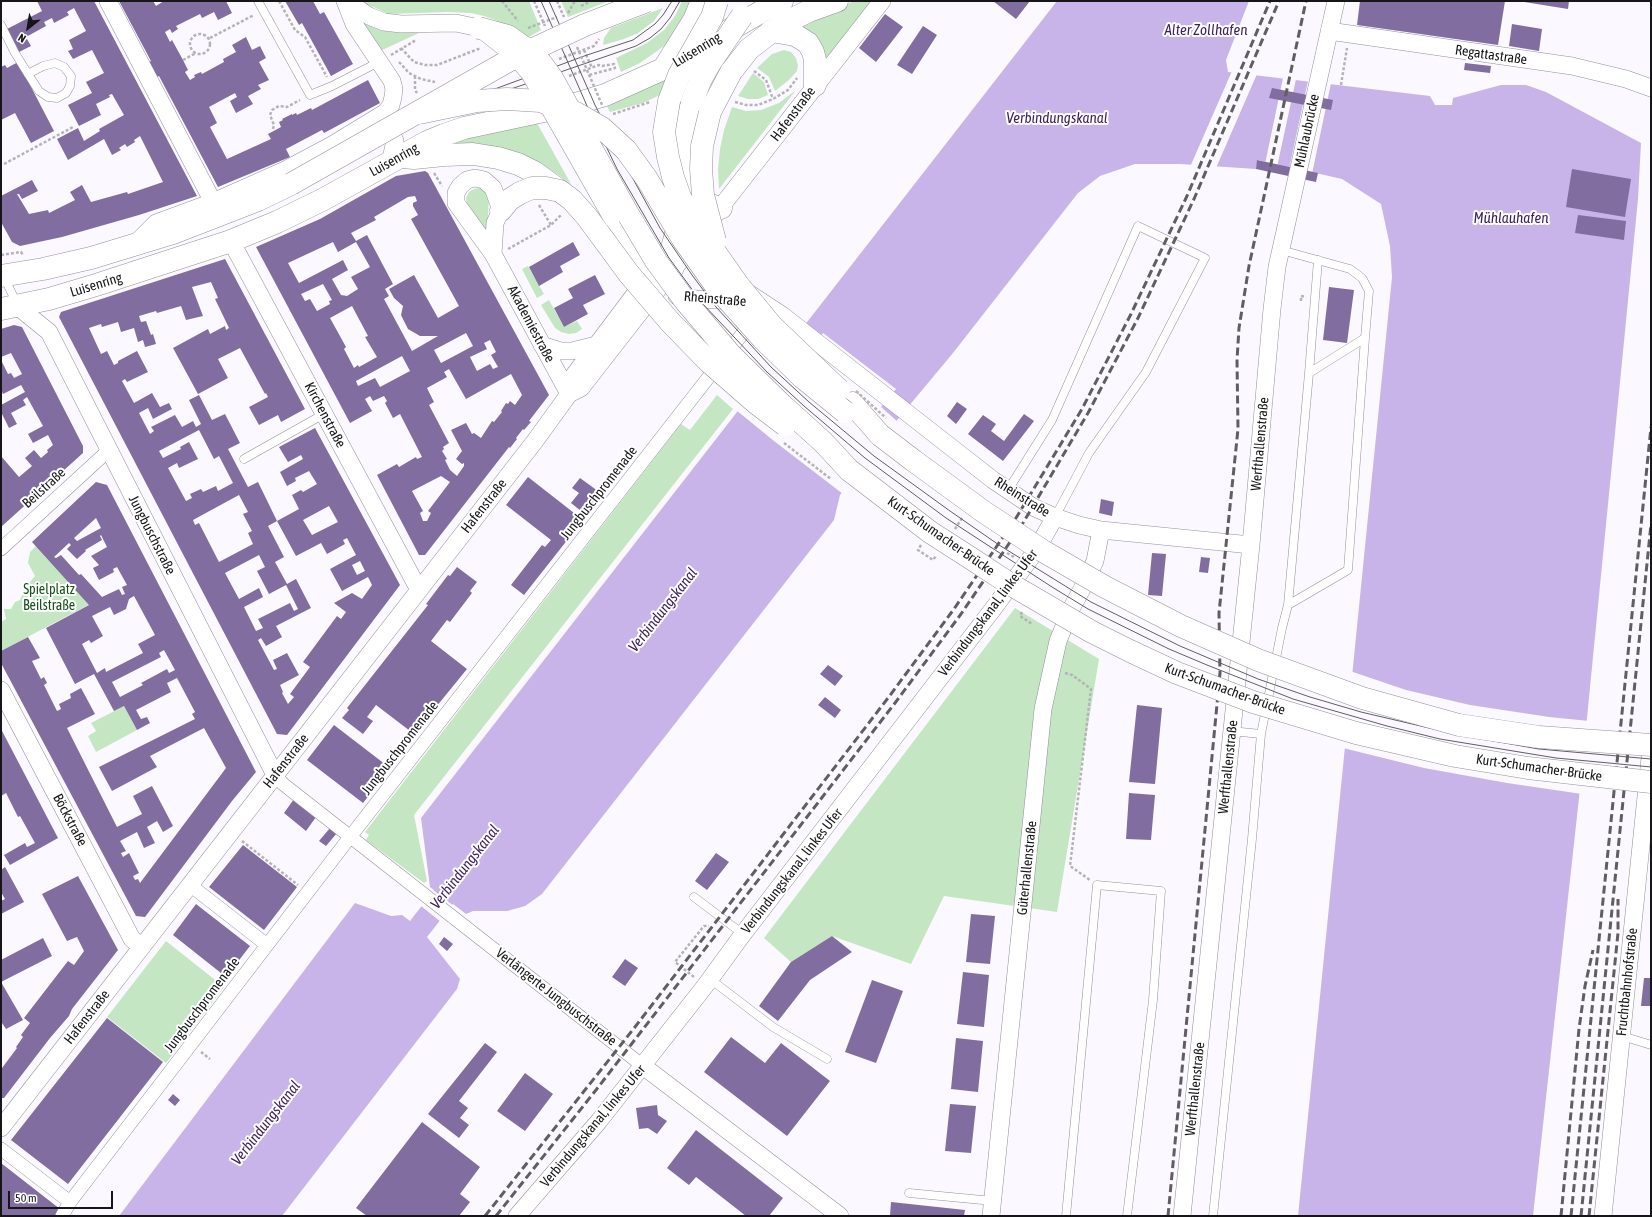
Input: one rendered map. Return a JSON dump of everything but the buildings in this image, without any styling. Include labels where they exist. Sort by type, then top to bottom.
[{"type":"main road","name":"Luisenring","points":[[2,272],[43,270],[92,258],[135,245],[221,215],[291,184],[419,113],[510,60],[585,25],[646,1]]},
{"type":"main road","points":[[664,69],[694,20],[702,1]]},
{"type":"main road","points":[[717,1],[712,17],[679,75],[669,101],[664,132],[668,157],[680,196],[716,263],[739,286],[772,326],[852,403],[884,427],[914,461],[984,512],[1043,551],[1118,594],[1181,626],[1258,660],[1362,698],[1459,725],[1539,737],[1651,746]]},
{"type":"main road","points":[[673,260],[684,183],[684,146],[692,102],[703,75],[723,42],[742,16],[758,1]]},
{"type":"main road","name":"Luisenring","points":[[9,308],[96,285],[231,241],[277,222],[396,160],[427,142],[464,128],[572,105],[605,95],[664,69],[782,1]]},
{"type":"main road","points":[[716,263],[703,195],[701,169],[702,146],[710,112],[731,72],[749,49],[771,31],[794,18],[837,1]]},
{"type":"main road","points":[[476,27],[508,36],[526,49],[540,63],[552,78],[656,261],[686,302],[732,355],[782,405],[823,442],[849,470]]},
{"type":"main road","points":[[771,31],[795,35],[808,43],[815,60],[808,80]]},
{"type":"main road","points":[[419,113],[477,101],[507,98],[540,101],[576,113],[602,128],[626,150],[647,180],[688,247],[718,289],[747,322],[802,377],[845,412],[884,427]]},
{"type":"main road","points":[[396,160],[444,155],[473,154],[498,158],[518,164],[534,172],[572,200],[587,217],[629,274],[671,323],[709,362],[756,403],[827,457],[849,470]]},
{"type":"main road","points":[[684,183],[694,197],[707,204],[721,208]]},
{"type":"main road","points":[[501,210],[509,200],[532,188],[546,188],[560,191]]},
{"type":"main road","name":"Kurt-Schumacher-Brücke","points":[[849,470],[930,532],[1010,584],[1092,632],[1178,673],[1253,702],[1356,733],[1440,752],[1528,768],[1651,782]]},
{"type":"street","points":[[108,1],[213,202]]},
{"type":"street","points":[[135,245],[156,223],[213,202],[304,160],[386,112],[391,105],[394,89],[385,58],[354,24],[345,1]]},
{"type":"street","points":[[351,1],[357,8],[369,16],[384,22],[401,24],[456,23],[476,27],[515,56],[530,74],[599,197],[633,253],[654,281]]},
{"type":"street","name":"Hafenstraße","points":[[569,394],[571,379],[596,345],[673,260],[701,232],[721,208],[808,80],[882,1]]},
{"type":"street","name":"Mühlaubrücke","points":[[1292,199],[1336,1]]},
{"type":"street","name":"Regattastraße","points":[[1329,31],[1572,66],[1626,79],[1651,88]]},
{"type":"street","points":[[378,117],[390,128],[395,141],[396,160]]},
{"type":"street","name":"Akademiestraße","points":[[501,210],[493,188],[484,180],[475,178],[468,180],[460,186],[456,193],[456,203],[499,252],[542,345],[569,394]]},
{"type":"street","name":"Werfthallenstraße","points":[[1182,1216],[1251,545],[1272,309],[1277,267],[1292,199]]},
{"type":"street","points":[[499,252],[495,223],[501,210]]},
{"type":"street","name":"Rheinstraße","points":[[701,232],[716,263],[765,303],[932,432],[1008,490],[1033,507],[1055,517],[1101,530],[1251,545]]},
{"type":"street","name":"Kirchenstraße","points":[[231,241],[419,590]]},
{"type":"street","name":"Rheinstraße","points":[[673,260],[692,267],[716,263]]},
{"type":"street","name":"Rheinstraße","points":[[654,281],[670,293],[682,298],[765,303]]},
{"type":"street","name":"Hafenstraße","points":[[1,1126],[142,947],[569,394],[581,388],[654,281]]},
{"type":"street","name":"Jungbuschpromenade","points":[[62,1216],[70,1202],[350,837],[765,303]]},
{"type":"street","name":"Jungbuschstraße","points":[[9,308],[49,332],[275,775]]},
{"type":"street","points":[[542,345],[561,351],[572,351],[596,345]]},
{"type":"street","name":"Beilstraße","points":[[1,549],[109,450]]},
{"type":"street","name":"Verbindungskanal, linkes Ufer","points":[[517,1216],[599,1121],[643,1066],[702,978],[743,934],[993,610],[1035,552],[1055,517]]},
{"type":"street","name":"Güterhallenstraße","points":[[992,1208],[1043,709],[1058,641],[1095,561],[1101,530]]},
{"type":"street","name":"Böckstraße","points":[[1,690],[132,939],[142,947]]},
{"type":"street","name":"Fruchtbahnhofstraße","points":[[1603,1216],[1651,746]]},
{"type":"street","name":"Verlängerte Jungbuschstraße","points":[[275,775],[282,784],[643,1066],[840,1216]]},
{"type":"street","points":[[190,885],[268,945]]},
{"type":"street","points":[[1,1149],[70,1202]]},
{"type":"lane","points":[[258,1],[310,95],[332,86],[385,58]]},
{"type":"lane","points":[[1,26],[28,74],[39,91],[48,98],[57,98],[66,93],[70,86],[70,76],[64,67],[55,63],[44,66],[28,74]]},
{"type":"lane","points":[[1008,490],[1052,420],[1138,226],[1204,258],[1146,372],[1089,453],[1055,517]]},
{"type":"lane","points":[[1281,250],[1350,269],[1362,278],[1369,291],[1348,570],[1288,605]]},
{"type":"lane","points":[[1213,1216],[1252,839],[1261,734],[1288,605],[1318,260]]},
{"type":"lane","points":[[696,299],[708,283],[716,263]]},
{"type":"lane","points":[[2,272],[9,308]]},
{"type":"lane","points":[[1309,373],[1365,338]]},
{"type":"lane","points":[[244,459],[324,414]]},
{"type":"lane","points":[[1231,731],[1261,734]]},
{"type":"lane","points":[[1066,1216],[1097,885],[1161,891],[1153,1000],[1127,1216]]},
{"type":"lane","points":[[694,897],[743,934]]},
{"type":"lane","points":[[702,978],[772,1027],[827,1059]]},
{"type":"lane","points":[[1622,1036],[1651,1045]]},
{"type":"lane","points":[[909,1193],[992,1208]]},
{"type":"path","points":[[279,1],[295,30],[305,37],[332,86]]},
{"type":"path","points":[[557,1],[565,20]]},
{"type":"path","points":[[568,13],[574,1]]},
{"type":"path","points":[[210,38],[263,10]]},
{"type":"path","points":[[198,33],[204,34],[210,38],[211,45],[208,51],[202,54],[196,53],[191,49],[190,43],[192,36],[198,33]]},
{"type":"path","points":[[1341,85],[1349,34]]},
{"type":"path","points":[[385,58],[417,40]]},
{"type":"path","points":[[574,40],[603,109]]},
{"type":"path","points":[[584,50],[592,68]]},
{"type":"path","points":[[183,60],[196,53]]},
{"type":"path","points":[[589,76],[615,68],[614,64],[599,65]]},
{"type":"path","points":[[756,73],[766,80],[773,99]]},
{"type":"path","points":[[735,102],[746,105],[758,105],[773,99],[808,80]]},
{"type":"path","points":[[273,129],[274,124],[270,115],[272,110],[279,106],[287,107],[310,95]]},
{"type":"path","points":[[610,115],[656,100]]},
{"type":"path","points":[[4,164],[73,127]]},
{"type":"path","points":[[499,252],[550,225]]},
{"type":"path","points":[[854,388],[884,427]]},
{"type":"path","points":[[954,531],[966,513]]},
{"type":"path","points":[[918,550],[933,560],[937,554]]},
{"type":"path","points":[[1020,616],[1032,624]]},
{"type":"path","points":[[1078,679],[1091,689],[1070,866],[1097,885]]},
{"type":"path","points":[[231,832],[308,892]]},
{"type":"path","points":[[702,978],[674,962],[704,926],[709,926]]},
{"type":"green space","points":[[529,1],[541,30],[527,38],[495,20],[471,13],[447,12],[389,14],[362,2]]},
{"type":"green space","points":[[561,1],[609,1],[568,17]]},
{"type":"green space","points":[[682,1],[695,1],[674,39],[640,63],[621,72],[616,58],[647,43],[664,30],[675,16]]},
{"type":"green space","points":[[855,1],[875,1],[824,66],[796,23]]},
{"type":"green space","points":[[663,8],[654,21],[638,33],[603,45],[604,38],[611,28]]},
{"type":"green space","points":[[365,22],[389,32],[419,33],[378,52],[361,27]]},
{"type":"green space","points":[[784,50],[791,52],[796,58],[798,65],[797,71],[789,80],[775,91],[769,77],[757,68],[772,54]]},
{"type":"green space","points":[[753,73],[764,82],[768,95],[758,99],[748,99],[738,96]]},
{"type":"green space","points":[[669,77],[662,94],[643,103],[610,112],[606,104]]},
{"type":"green space","points":[[796,90],[719,189],[718,169],[720,149],[724,130],[732,107],[746,111],[761,110],[779,103]]},
{"type":"green space","points":[[537,123],[571,184],[551,170],[521,155],[440,145],[492,130]]},
{"type":"green space","points":[[480,188],[486,191],[489,197],[489,230],[482,232],[468,207],[466,198],[469,192]]},
{"type":"green space","points":[[528,266],[544,294],[537,298],[522,269]]},
{"type":"green space","points":[[549,300],[564,327],[577,321],[582,329],[576,333],[569,334],[561,332],[555,328],[541,305]]},
{"type":"green space","points":[[717,395],[733,409],[414,815],[427,881],[424,883],[366,840],[369,835],[365,832],[681,424],[690,430]]},
{"type":"green space","name":"Spielplatz Beilstraße","points":[[36,546],[90,604],[1,651],[1,622],[6,619],[4,609],[11,609],[15,602],[20,600],[25,588],[35,576],[28,563],[30,552]]},
{"type":"green space","points":[[1015,608],[1099,659],[1057,912],[944,896],[911,964],[832,936],[791,962],[764,938]]},
{"type":"green space","points":[[124,706],[137,730],[96,752],[88,736],[96,731],[91,723]]},
{"type":"green space","points":[[166,941],[224,987],[166,1063],[107,1017]]},
{"type":"water","points":[[1057,1],[1249,1],[1226,60],[1228,72],[1430,96],[1435,105],[1452,105],[1453,98],[1501,85],[1526,85],[1546,92],[1641,143],[1638,199],[1580,789],[1533,1216],[1298,1216],[1392,277],[1390,246],[1381,204],[1342,179],[1258,160],[1256,169],[1180,164],[1135,164],[1100,176],[1078,193],[953,353],[898,419],[840,495],[834,520],[542,894],[525,906],[507,911],[473,911],[466,914],[453,904],[427,937],[460,979],[457,989],[282,1216],[119,1216],[355,903],[391,916],[402,915],[410,921],[434,890],[430,887],[421,818]]},
{"type":"pier","points":[[1232,71],[1257,74],[1216,168],[1190,167]]},
{"type":"pier","points":[[1283,78],[1296,79],[1277,167],[1265,164]]},
{"type":"pier","points":[[1308,81],[1331,83],[1312,174],[1289,169]]},
{"type":"pier","points":[[799,328],[815,344],[823,333],[896,389],[881,407],[898,422],[843,494],[736,410]]},
{"type":"pier","points":[[1350,671],[1406,690],[1470,705],[1549,717],[1589,721],[1582,794],[1507,783],[1424,768],[1343,748]]},
{"type":"pier","points":[[433,890],[467,916],[453,907],[441,922],[421,906],[423,901]]},
{"type":"tram line","points":[[541,1],[591,115],[617,169],[669,258],[702,303],[767,372],[804,406],[865,458],[946,518],[1088,609],[1169,649],[1293,699],[1387,726],[1440,739],[1556,758],[1651,767]]},
{"type":"tram line","points":[[549,1],[595,105],[626,166],[660,228],[716,307],[771,367],[809,402],[874,456],[999,545],[1091,602],[1180,646],[1258,679],[1310,697],[1361,712],[1459,735],[1539,749],[1651,759]]},
{"type":"tram line","points":[[484,93],[587,55],[633,40],[655,24],[672,1]]},
{"type":"tram line","points":[[449,113],[476,101],[636,46],[650,38],[661,29],[670,18],[680,1]]},
{"type":"tram line","points":[[445,108],[460,102]]},
{"type":"railway","points":[[485,1216],[635,1027],[888,698],[954,609],[1016,518],[1082,409],[1131,314],[1187,196],[1270,1]]},
{"type":"railway","points":[[496,1216],[596,1090],[895,703],[961,614],[1023,523],[1088,413],[1138,318],[1194,199],[1279,1]]},
{"type":"railway","points":[[1168,1216],[1220,673],[1219,613],[1238,429],[1237,360],[1239,328],[1249,266],[1306,1]]},
{"type":"railway","points":[[1571,1216],[1651,427]]},
{"type":"railway","points":[[1581,1216],[1651,524]]},
{"type":"railway","points":[[1589,1216],[1618,933],[1618,899]]},
{"type":"railway","points":[[1561,1216],[1579,1029],[1585,986],[1593,950]]},
{"type":"water label","name":"Alter Zollhafen","points":[[1206,30]]},
{"type":"water label","name":"Verbindungskanal","points":[[1057,118]]},
{"type":"water label","name":"Mühlauhafen","points":[[1511,218]]},
{"type":"water label","name":"Verbindungskanal","points":[[663,610]]},
{"type":"water label","name":"Verbindungskanal","points":[[465,867]]},
{"type":"water label","name":"Verbindungskanal","points":[[266,1123]]}]
